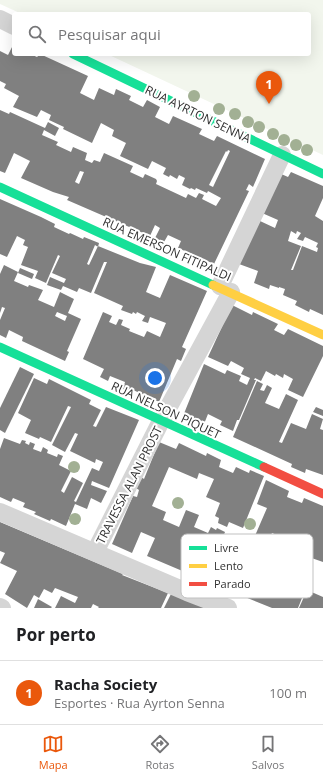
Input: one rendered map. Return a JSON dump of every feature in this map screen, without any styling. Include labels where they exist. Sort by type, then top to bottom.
[{"type":"street","points":[[0,19],[12,25]]},
{"type":"street","name":"RUA AYRTON SENNA","points":[[77,56],[323,174]]},
{"type":"street","name":"TRAVESSA ALAN PROST","points":[[95,552],[225,289],[282,155]]},
{"type":"street","name":"RUA EMERSON FITIPALDI","points":[[0,187],[323,335]]},
{"type":"street","name":"RUA NELSON PIQUET","points":[[0,347],[323,494]]},
{"type":"street","points":[[0,512],[181,589]]},
{"type":"street","points":[[202,598],[228,608]]},
{"type":"shaded area","points":[[0,0],[323,0],[323,155],[111,56],[311,56],[311,12],[18,12],[0,4]]},
{"type":"building","points":[[12,47],[12,56],[44,56],[88,76],[80,93],[94,100],[99,88],[114,95],[116,89],[131,96],[129,100],[143,107],[147,100],[160,107],[155,117],[169,124],[173,116],[202,129],[199,134],[214,141],[217,136],[265,159],[253,187],[249,184],[246,190],[249,191],[214,264],[178,248],[181,241],[168,235],[164,242],[155,238],[160,228],[155,225],[150,236],[67,200],[69,197],[53,192],[21,178],[30,161],[14,153],[5,173],[0,171],[0,110],[9,114],[10,112],[45,128],[48,122],[59,128],[55,136],[44,130],[42,135],[58,142],[56,145],[71,152],[73,147],[87,153],[85,160],[92,163],[94,160],[100,162],[104,153],[133,166],[130,172],[143,178],[145,174],[156,179],[156,184],[186,198],[188,194],[196,198],[199,193],[204,195],[202,199],[216,206],[221,198],[208,191],[207,193],[196,188],[195,190],[190,189],[182,185],[185,178],[179,175],[177,179],[170,175],[169,177],[163,174],[166,168],[152,161],[148,169],[120,156],[126,143],[112,136],[114,130],[101,123],[92,143],[63,129],[64,127],[49,120],[51,115],[41,110],[37,117],[13,107],[19,96],[4,88],[6,84],[0,81],[0,51],[8,55]],"holes":[[[226,151],[230,151],[213,187],[209,185]],[[80,171],[84,172],[79,184],[75,182]]]},
{"type":"building","points":[[291,172],[323,186],[323,198],[315,216],[323,221],[323,315],[310,309],[309,312],[295,305],[297,301],[283,295],[285,289],[270,285],[269,289],[254,283],[258,271],[239,264],[260,221],[275,228],[278,220],[262,213],[279,173],[288,177]],"holes":[[[291,231],[296,234],[297,231],[301,233],[297,239],[303,241],[305,237],[318,243],[316,247],[318,248],[317,252],[302,246],[293,270],[291,270],[301,246],[288,241]]]},
{"type":"building","points":[[0,199],[55,224],[54,227],[69,234],[70,233],[83,239],[84,237],[99,243],[98,246],[140,263],[156,267],[146,292],[160,298],[170,275],[207,291],[182,347],[186,349],[181,361],[177,359],[159,402],[131,389],[130,392],[123,389],[125,382],[110,376],[108,381],[100,377],[104,369],[83,359],[103,312],[112,316],[109,322],[116,325],[119,319],[123,320],[121,325],[130,329],[129,331],[144,337],[147,331],[160,337],[166,323],[150,317],[148,323],[142,321],[145,316],[137,312],[136,314],[133,312],[132,314],[121,310],[123,306],[94,293],[107,262],[104,262],[91,293],[79,288],[77,292],[63,286],[61,290],[47,285],[50,277],[64,283],[66,279],[52,273],[60,256],[58,255],[46,283],[35,278],[38,271],[21,265],[28,247],[23,245],[25,240],[17,236],[7,257],[0,254]],"holes":[[[95,245],[98,247],[89,265],[87,264]]]},
{"type":"building","points":[[4,265],[18,272],[14,281],[28,287],[29,285],[43,290],[38,300],[54,307],[60,292],[74,299],[68,313],[81,319],[67,351],[69,352],[65,361],[22,341],[23,337],[9,330],[6,338],[0,335],[0,320],[5,308],[2,307],[0,313],[0,274]],"holes":[[[57,312],[67,316],[65,321],[55,316]]]},
{"type":"building","points":[[20,268],[34,274],[32,279],[18,273]]},
{"type":"building","points":[[232,305],[252,315],[253,312],[278,324],[274,330],[284,335],[288,329],[323,346],[323,356],[303,397],[288,390],[293,379],[284,374],[283,378],[266,371],[261,381],[255,378],[254,380],[256,380],[233,431],[220,425],[222,421],[208,414],[204,424],[183,416],[204,364],[225,374],[227,370],[241,376],[239,381],[247,385],[250,378],[241,374],[244,368],[231,361],[228,366],[208,357]]},
{"type":"building","points":[[20,367],[34,374],[5,433],[0,430],[0,408]]},
{"type":"building","points":[[34,378],[47,384],[49,379],[91,400],[89,404],[101,410],[93,426],[96,427],[106,407],[139,420],[109,488],[92,481],[91,485],[107,491],[101,503],[91,498],[87,509],[75,504],[66,526],[51,519],[50,521],[34,514],[36,512],[23,507],[25,503],[13,498],[11,502],[0,497],[0,449],[4,438],[20,444],[22,440],[26,441],[25,443],[29,445],[30,442],[35,444],[33,449],[41,452],[43,447],[48,450],[47,453],[57,457],[58,454],[63,456],[59,465],[71,471],[61,491],[64,493],[72,477],[83,483],[74,501],[76,502],[92,468],[99,471],[103,462],[96,459],[95,463],[70,451],[78,434],[75,433],[65,452],[52,445],[71,407],[68,406],[51,442],[25,433],[31,420],[18,413]]},
{"type":"building","points":[[257,381],[263,384],[260,390],[264,391],[267,385],[272,388],[265,403],[279,409],[286,394],[298,400],[279,442],[282,443],[291,423],[306,429],[312,414],[323,419],[320,429],[323,430],[323,475],[306,469],[305,473],[291,467],[292,464],[233,437]]},
{"type":"building","points":[[316,407],[323,410],[323,416],[313,412]]},
{"type":"building","points":[[159,442],[176,449],[179,443],[206,456],[207,453],[221,460],[219,467],[233,473],[236,467],[249,473],[250,470],[264,476],[243,528],[229,522],[227,527],[218,523],[219,518],[215,516],[220,503],[206,497],[214,479],[199,473],[197,479],[169,467],[152,506],[166,512],[163,520],[179,527],[186,510],[199,515],[194,527],[208,533],[211,527],[225,532],[224,534],[181,534],[181,570],[147,556],[155,538],[141,532],[132,553],[112,544],[133,496],[137,497],[139,490],[136,488],[141,477],[144,479]]},
{"type":"building","points":[[266,480],[289,491],[287,497],[302,503],[304,498],[323,506],[323,562],[313,559],[313,534],[256,534],[267,508],[257,504]]},
{"type":"building","points":[[0,522],[123,574],[122,575],[168,593],[161,608],[98,608],[99,607],[93,604],[91,608],[55,608],[61,596],[75,603],[78,597],[55,588],[52,593],[44,589],[39,598],[34,595],[27,608],[5,594],[17,571],[0,563],[5,553],[0,551]]},
{"type":"building","points":[[313,593],[323,597],[323,608],[299,608],[303,598],[313,598]]},
{"type":"building","points":[[171,594],[205,608],[164,608]]},
{"type":"building","points":[[247,598],[302,598],[298,608],[272,608]]},
{"type":"building","points":[[38,599],[52,607],[34,608]]},
{"type":"traffic: fast","points":[[77,56],[323,174]]},
{"type":"traffic: fast","points":[[0,187],[213,285]]},
{"type":"traffic: fast","points":[[0,347],[264,467]]},
{"type":"traffic: slow","points":[[213,285],[323,335]]},
{"type":"traffic: jam","points":[[264,467],[323,494]]},
{"type":"place","name":"Racha Society","points":[[269,104]]}]
